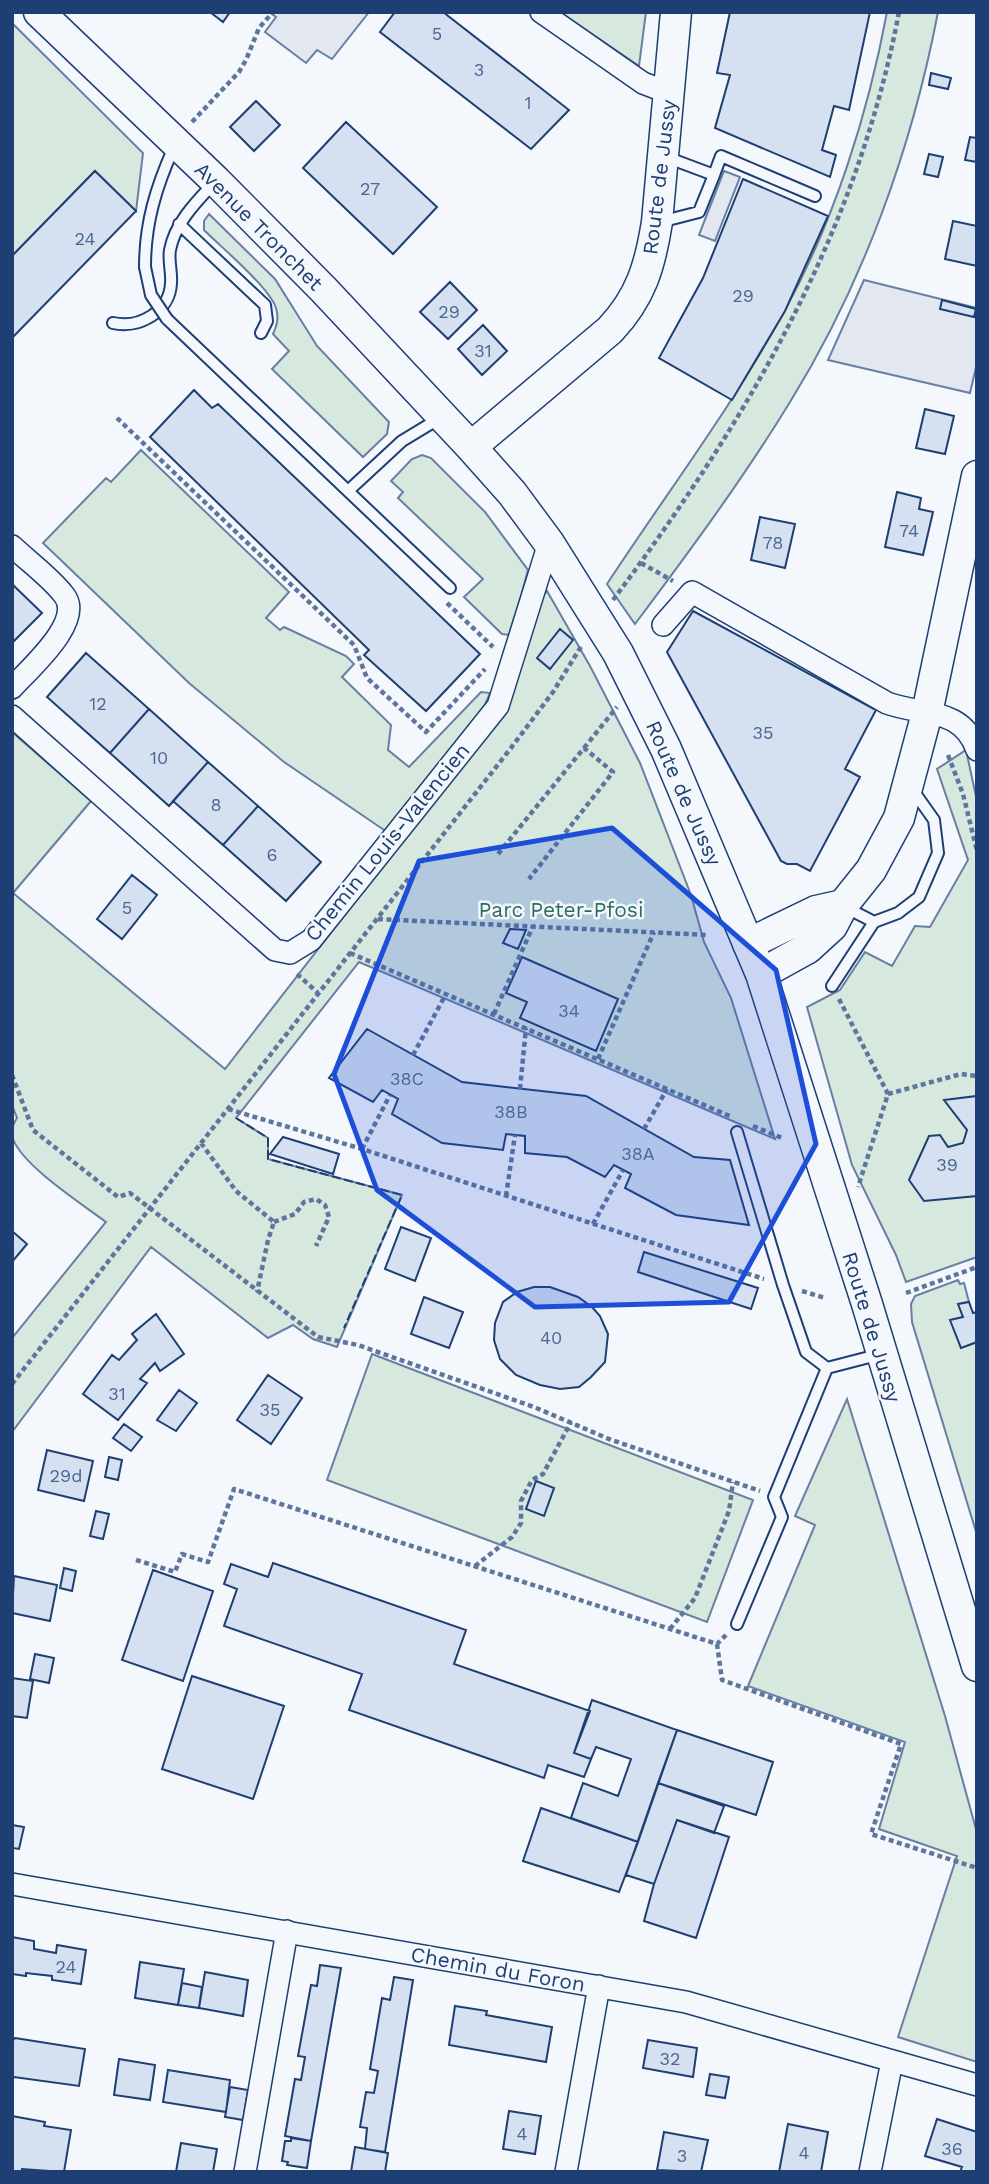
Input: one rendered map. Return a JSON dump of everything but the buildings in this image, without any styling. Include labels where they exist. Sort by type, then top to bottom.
[{"type":"main road","name":"Avenue Tronchet","points":[[39,12],[183,133],[216,181],[324,290],[471,447]]},
{"type":"main road","name":"Route de Jussy","points":[[676,12],[650,90],[663,156],[652,257],[641,287],[622,317],[575,362],[471,447],[512,493],[549,543],[599,620],[654,725],[761,974],[977,1666]]},
{"type":"main road","points":[[761,974],[808,948],[832,926],[843,905],[871,870],[899,818],[927,713],[977,476]]},
{"type":"main road","points":[[748,944],[816,911],[843,905]]},
{"type":"street","points":[[541,12],[650,90]]},
{"type":"street","name":"Chemin Louis-Valencien","points":[[12,716],[275,950],[290,953],[311,940],[498,706],[501,663],[549,543]]},
{"type":"street","points":[[12,546],[66,596],[70,609],[65,628],[12,688]]},
{"type":"street","points":[[663,625],[692,592],[887,703],[907,710],[950,717],[970,732],[977,750]]},
{"type":"street","name":"Chemin du Foron","points":[[12,1884],[686,2002],[977,2085]]},
{"type":"street","points":[[245,2172],[287,1931]]},
{"type":"street","points":[[566,2172],[600,1986]]},
{"type":"street","points":[[870,2172],[892,2061]]},
{"type":"lane","points":[[183,133],[150,214],[145,236],[145,267],[151,295],[167,319],[450,588]]},
{"type":"lane","points":[[663,156],[714,175]]},
{"type":"lane","points":[[657,222],[699,212],[721,156],[815,196]]},
{"type":"lane","points":[[113,323],[122,326],[141,322],[157,312],[169,299],[169,251],[179,224],[216,181]]},
{"type":"lane","points":[[179,224],[265,305],[267,321],[261,333]]},
{"type":"lane","points":[[348,491],[402,441],[443,417]]},
{"type":"lane","points":[[832,986],[874,922],[898,913],[919,897],[939,853],[934,820],[908,785]]},
{"type":"lane","points":[[843,905],[874,922]]},
{"type":"lane","points":[[737,1132],[806,1352],[827,1368]]},
{"type":"lane","points":[[827,1368],[881,1354]]},
{"type":"lane","points":[[737,1625],[782,1517],[774,1497],[827,1368]]},
{"type":"path","points":[[183,133],[239,72],[259,28],[273,12]]},
{"type":"path","points":[[653,547],[738,418],[804,298],[836,224],[865,143],[899,12]]},
{"type":"path","points":[[117,418],[354,645],[367,678],[426,732],[501,663],[493,646],[447,605],[450,588]]},
{"type":"path","points":[[641,563],[692,592]]},
{"type":"path","points":[[12,1384],[554,692]]},
{"type":"path","points":[[498,854],[617,706]]},
{"type":"path","points":[[529,879],[613,772],[584,748]]},
{"type":"path","points":[[947,755],[963,794],[977,851]]},
{"type":"path","points":[[377,919],[708,935]]},
{"type":"path","points":[[494,1014],[533,926]]},
{"type":"path","points":[[598,1059],[654,932]]},
{"type":"path","points":[[350,953],[738,1119]]},
{"type":"path","points":[[832,986],[888,1094],[858,1187]]},
{"type":"path","points":[[412,1055],[446,994]]},
{"type":"path","points":[[520,1088],[526,1028]]},
{"type":"path","points":[[888,1094],[961,1074],[977,1076]]},
{"type":"path","points":[[12,1075],[33,1130],[118,1197],[130,1194],[318,1336],[358,1345],[534,1407],[609,1439],[774,1497]]},
{"type":"path","points":[[645,1129],[667,1089]]},
{"type":"path","points":[[362,1149],[390,1095]]},
{"type":"path","points":[[228,1109],[362,1149],[825,1298]]},
{"type":"path","points":[[750,1125],[782,1138]]},
{"type":"path","points":[[506,1196],[515,1135]]},
{"type":"path","points":[[201,1143],[236,1191],[274,1222]]},
{"type":"path","points":[[593,1224],[623,1170]]},
{"type":"path","points":[[274,1222],[295,1214],[304,1202],[316,1199],[325,1205],[329,1217],[316,1246]]},
{"type":"path","points":[[257,1292],[274,1222]]},
{"type":"path","points":[[906,1293],[977,1267]]},
{"type":"path","points":[[475,1566],[512,1537],[522,1523],[521,1501],[532,1480],[543,1474],[570,1422]]},
{"type":"path","points":[[670,1629],[695,1598],[729,1511],[733,1482]]},
{"type":"path","points":[[136,1560],[175,1572],[182,1554],[208,1562],[234,1489],[717,1644]]},
{"type":"path","points":[[717,1644],[737,1625]]},
{"type":"path","points":[[717,1644],[722,1680],[901,1744],[871,1834],[977,1868]]},
{"type":"highlighted area","points":[[612,828],[776,970],[816,1144],[729,1302],[535,1307],[377,1190],[334,1074],[419,861]]},
{"type":"green space","points":[[560,12],[646,12],[639,66]]},
{"type":"green space","points":[[887,12],[938,12],[914,114],[899,164],[862,263],[816,357],[772,431],[715,515],[635,624],[607,584],[743,382],[802,277],[834,204],[847,166],[870,89]]},
{"type":"green space","points":[[12,23],[143,153],[136,211],[95,171],[12,256]]},
{"type":"green space","points":[[209,214],[275,279],[317,346],[389,422],[387,434],[363,457],[272,369],[289,351],[273,334],[277,321],[276,308],[255,279],[204,230],[204,221]]},
{"type":"green space","points":[[141,450],[289,592],[266,618],[280,630],[284,627],[346,656],[354,664],[342,677],[391,725],[388,750],[409,767],[481,692],[490,693],[484,707],[387,832],[284,762],[189,683],[43,543],[106,478],[111,482]]},
{"type":"green space","points":[[422,455],[431,458],[485,512],[528,570],[511,635],[502,634],[464,597],[483,579],[398,498],[403,492],[391,481],[412,459]]},
{"type":"green space","name":"Parc Peter-Pfosi","points":[[547,591],[590,666],[640,763],[691,895],[704,942],[731,998],[775,1139],[359,962],[236,1118],[268,1138],[268,1159],[402,1195],[337,1347],[313,1339],[293,1325],[268,1338],[151,1247],[12,1432],[12,1338],[106,1222],[40,1172],[19,1150],[12,1136],[12,1128],[17,1118],[12,1105],[12,732],[91,801],[13,893],[225,1069],[493,724],[542,596]]},
{"type":"green space","points":[[966,750],[977,801],[977,1257],[906,1282],[896,1255],[852,1165],[807,1007],[840,990],[865,952],[892,966],[915,926],[930,927],[968,860],[937,769]]},
{"type":"green space","points":[[958,1280],[960,1284],[964,1283],[969,1302],[959,1304],[963,1317],[951,1320],[961,1348],[977,1342],[977,1535],[912,1322],[911,1304],[915,1296]]},
{"type":"green space","points":[[372,1354],[753,1500],[707,1622],[327,1480]]},
{"type":"green space","points":[[847,1399],[945,1716],[977,1833],[977,2062],[898,2037],[957,1856],[879,1829],[905,1742],[748,1686],[815,1525],[795,1516]]},
{"type":"shaded area","points":[[269,12],[369,12],[332,59],[317,50],[306,63],[265,32],[276,17]]},
{"type":"shaded area","points":[[724,171],[740,177],[715,241],[699,235]]},
{"type":"shaded area","points":[[864,280],[977,308],[977,363],[970,393],[828,360]]},
{"type":"fence","points":[[236,1118],[268,1138],[268,1159],[402,1195],[344,1328]]}]
